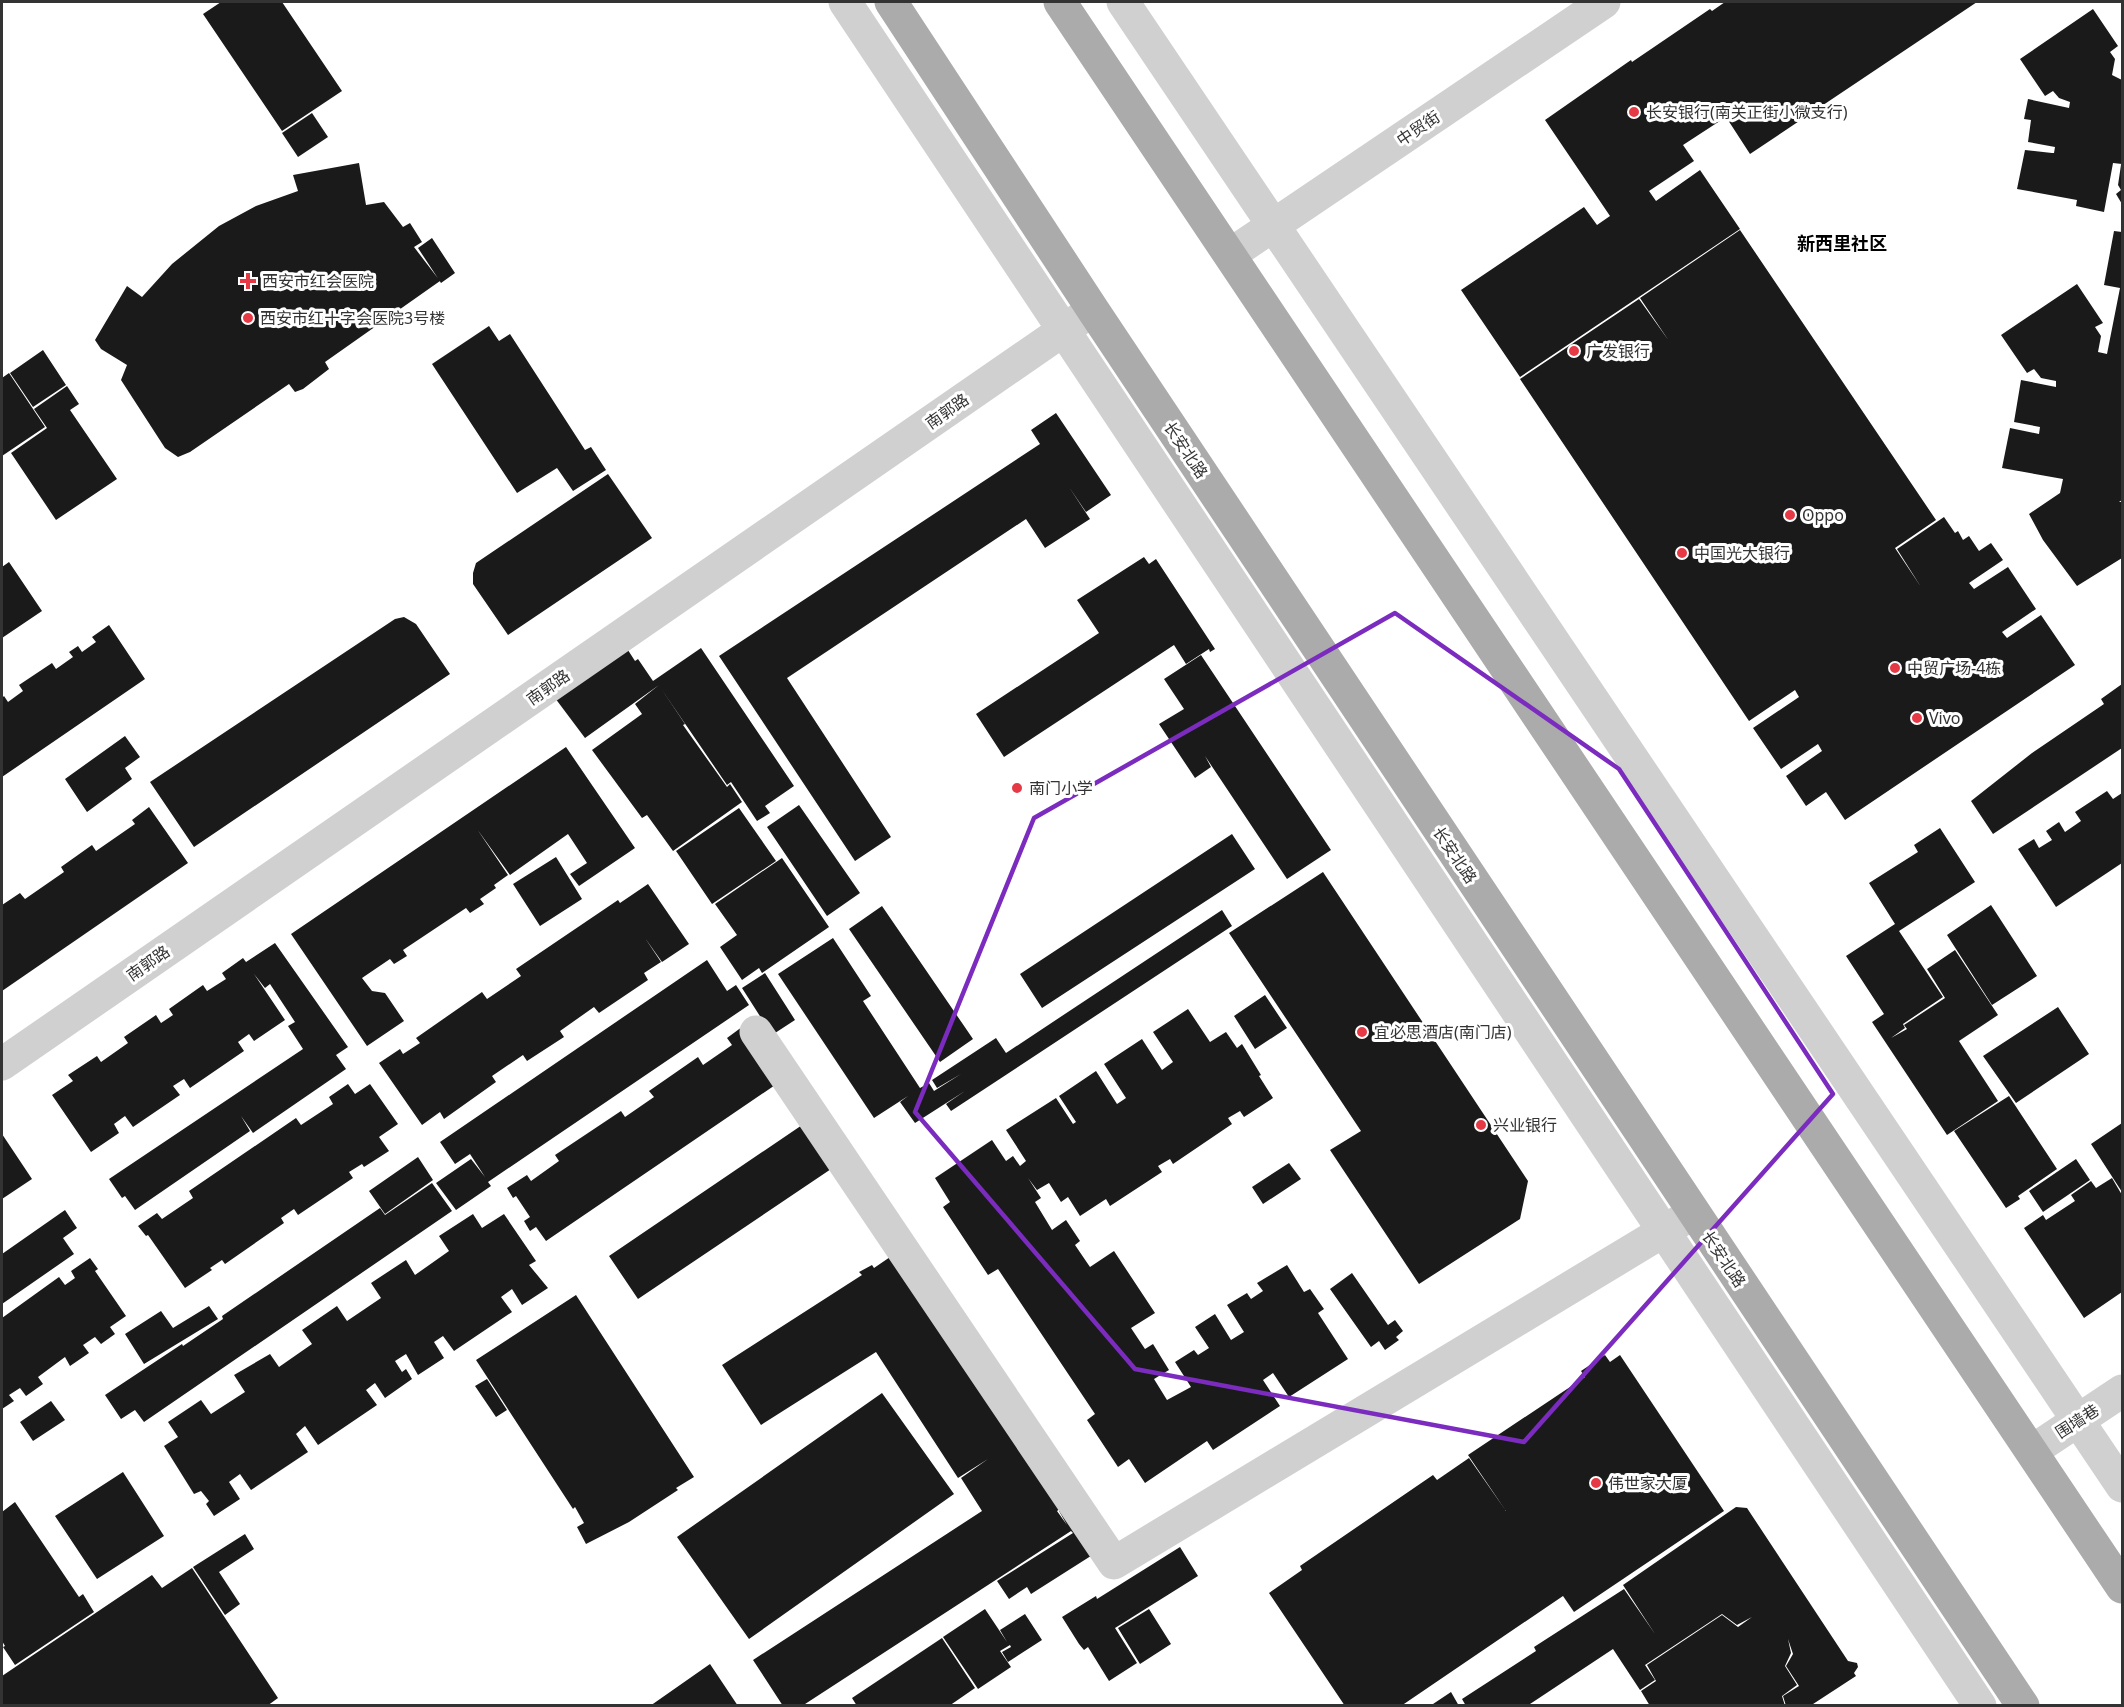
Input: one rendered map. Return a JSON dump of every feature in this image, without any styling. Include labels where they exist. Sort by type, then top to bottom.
[{"type":"main road","name":"长安北路","points":[[891,2],[1093,310],[2023,1706]]},
{"type":"main road","points":[[1060,2],[2122,1587]]},
{"type":"street","points":[[845,2],[1664,1231],[1972,1702],[2003,1676]]},
{"type":"street","points":[[1123,2],[2122,1486]]},
{"type":"street","name":"中贸街","points":[[1231,254],[1604,2]]},
{"type":"street","name":"南郭路","points":[[2,1064],[1093,310]]},
{"type":"street","points":[[756,1032],[1114,1563],[1694,1213]]},
{"type":"street","name":"围墙巷","points":[[2032,1451],[2122,1391]]},
{"type":"highlighted area","points":[[1395,613],[1619,769],[1833,1094],[1524,1442],[1135,1369],[915,1112],[1034,818]]},
{"type":"building","points":[[221,2],[282,2],[342,91],[282,131],[203,14]]},
{"type":"building","points":[[1725,2],[1977,2],[1750,154],[1726,117],[1683,145],[1694,161],[1649,191],[1656,201],[1700,170],[1740,229],[1520,377],[1461,290],[1584,207],[1597,225],[1610,216],[1545,120],[1631,60],[1632,62],[1710,9],[1712,11]]},
{"type":"building","points":[[2093,9],[2118,46],[2110,52],[2115,59],[2112,75],[2122,80],[2122,164],[2113,163],[2104,212],[2076,206],[2077,200],[2017,189],[2025,150],[2054,153],[2055,147],[2028,142],[2031,120],[2024,119],[2028,99],[2069,108],[2070,102],[2059,98],[2053,91],[2045,96],[2020,59]]},
{"type":"building","points":[[312,113],[328,137],[298,157],[282,133]]},
{"type":"building","name":"西安市红十字会医院3号楼","points":[[359,163],[366,205],[384,202],[403,227],[410,223],[422,242],[414,247],[440,281],[325,362],[329,369],[303,389],[295,392],[289,384],[190,452],[178,457],[165,448],[121,380],[127,365],[101,349],[95,340],[127,286],[142,297],[172,264],[219,226],[256,206],[298,191],[293,175]]},
{"type":"building","points":[[2121,165],[2122,204],[2116,194],[2121,190],[2118,185]]},
{"type":"building","points":[[1740,230],[1936,520],[1895,548],[1921,587],[1897,549],[1944,517],[1955,533],[1958,531],[1963,540],[1969,536],[1979,551],[1991,543],[2003,560],[1969,583],[1974,589],[2008,567],[2036,609],[2002,632],[2007,638],[2041,615],[2075,665],[1845,820],[1826,792],[1806,806],[1786,776],[1822,751],[1818,744],[1781,769],[1753,728],[1799,697],[1795,690],[1749,721],[1520,379],[1639,299],[1669,341],[1640,298]]},
{"type":"building","points":[[2114,231],[2122,232],[2122,500],[2119,502],[2122,502],[2122,558],[2077,586],[2043,540],[2029,514],[2060,493],[2063,479],[2002,468],[2010,428],[2039,434],[2040,427],[2014,422],[2021,380],[2056,387],[2056,381],[2041,378],[2034,369],[2027,373],[2001,335],[2077,284],[2103,323],[2095,327],[2101,336],[2098,352],[2107,354],[2120,288],[2104,285]]},
{"type":"building","points":[[432,238],[455,273],[441,283],[418,248]]},
{"type":"building","points":[[489,326],[499,341],[510,334],[585,450],[591,447],[606,470],[573,491],[557,468],[517,493],[432,364]]},
{"type":"building","points":[[43,350],[66,385],[33,407],[10,373]]},
{"type":"building","points":[[9,373],[45,427],[2,456],[2,378]]},
{"type":"building","points":[[67,386],[79,404],[70,410],[117,479],[56,520],[11,453],[47,428],[34,409]]},
{"type":"building","points":[[1056,413],[1111,495],[1086,512],[1069,487],[1090,519],[1045,548],[1026,519],[787,678],[891,837],[855,861],[719,656],[1040,444],[1031,430]]},
{"type":"building","points":[[608,474],[652,538],[508,635],[473,584],[476,563]]},
{"type":"building","points":[[1144,557],[1149,564],[1156,559],[1215,649],[1210,652],[1209,649],[1186,664],[1174,645],[1004,757],[976,714],[1099,633],[1077,600]]},
{"type":"building","points":[[9,562],[42,611],[2,638],[2,567]]},
{"type":"building","points":[[404,617],[416,624],[450,674],[194,847],[150,782],[395,619]]},
{"type":"building","points":[[109,625],[145,679],[2,777],[2,698],[4,696],[8,702],[23,691],[19,685],[52,663],[56,669],[73,657],[69,652],[78,646],[82,652],[96,642],[92,637]]},
{"type":"building","points":[[626,647],[635,661],[638,659],[653,681],[701,648],[794,786],[765,806],[770,813],[757,821],[731,782],[727,785],[660,687],[685,724],[683,725],[727,787],[730,784],[742,802],[673,851],[647,815],[642,818],[592,750],[642,714],[635,704],[659,685],[585,738],[555,698]]},
{"type":"building","points":[[1201,655],[1331,850],[1287,879],[1205,756],[1211,767],[1195,778],[1159,724],[1184,709],[1164,679]]},
{"type":"building","points":[[2122,684],[2122,748],[1993,834],[1971,801],[2032,753],[2104,704],[2101,699]]},
{"type":"building","points":[[125,736],[140,757],[125,768],[132,779],[87,812],[65,779]]},
{"type":"building","points":[[566,747],[635,848],[579,886],[570,874],[587,863],[568,834],[510,875],[477,829],[508,875],[494,885],[496,888],[480,899],[484,904],[470,913],[466,908],[403,950],[407,956],[394,964],[390,959],[362,978],[372,991],[385,993],[404,1021],[367,1046],[291,934]]},
{"type":"building","points":[[2107,791],[2113,799],[2122,793],[2122,863],[2056,907],[2018,849],[2034,839],[2039,848],[2052,840],[2046,831],[2059,822],[2065,832],[2081,821],[2075,812]]},
{"type":"building","points":[[799,805],[860,893],[827,916],[767,827]]},
{"type":"building","points":[[149,807],[188,863],[2,991],[2,905],[20,893],[25,899],[64,872],[61,867],[92,845],[96,851],[135,824],[132,820]]},
{"type":"building","points":[[739,808],[776,861],[712,904],[676,851]]},
{"type":"building","points":[[1940,828],[1975,882],[1899,931],[1943,997],[1903,1024],[1905,1028],[1891,1038],[1907,1029],[1904,1025],[1945,998],[1927,969],[1955,950],[1998,1015],[1959,1041],[1998,1101],[1947,1135],[1872,1022],[1884,1014],[1846,956],[1895,924],[1869,883],[1918,852],[1914,845]]},
{"type":"building","points":[[1232,834],[1255,869],[1042,1008],[1020,974]]},
{"type":"building","points":[[556,857],[582,899],[540,926],[513,884]]},
{"type":"building","points":[[782,858],[829,927],[762,973],[759,968],[742,980],[720,947],[737,935],[715,904]]},
{"type":"building","name":"宜必思酒店(南门店)","points":[[1323,872],[1528,1181],[1520,1219],[1419,1284],[1330,1150],[1361,1131],[1229,933]]},
{"type":"building","points":[[648,884],[689,944],[662,962],[645,938],[661,962],[644,973],[648,980],[599,1013],[594,1007],[560,1031],[564,1037],[527,1061],[523,1055],[492,1076],[496,1082],[444,1119],[440,1112],[422,1125],[379,1063],[400,1049],[403,1054],[420,1043],[416,1038],[482,992],[487,999],[521,976],[516,969],[618,900],[620,903]]},
{"type":"building","points":[[1991,905],[2037,976],[1992,1005],[1947,935]]},
{"type":"building","points":[[882,906],[973,1039],[940,1062],[849,929]]},
{"type":"building","points":[[1222,910],[1232,926],[951,1111],[946,1104],[965,1091],[915,1123],[900,1102],[908,1096],[874,1118],[778,974],[833,938],[871,996],[863,1001],[920,1088],[929,1083],[934,1091],[961,1074],[937,1088],[932,1080],[996,1038],[1006,1053]]},
{"type":"building","points":[[275,943],[348,1047],[336,1055],[346,1069],[253,1133],[241,1116],[250,1131],[135,1210],[125,1196],[122,1198],[109,1179],[303,1049],[288,1026],[295,1022],[270,984],[265,988],[254,974],[285,1020],[254,1041],[249,1034],[238,1042],[244,1051],[190,1088],[184,1079],[173,1086],[180,1095],[133,1127],[125,1116],[114,1124],[119,1133],[91,1152],[52,1095],[73,1081],[68,1075],[97,1056],[101,1062],[128,1043],[124,1037],[156,1015],[161,1023],[173,1015],[169,1009],[203,985],[207,991],[226,979],[222,973],[243,958],[246,962]]},
{"type":"building","points":[[707,960],[727,991],[736,985],[749,1005],[488,1182],[491,1186],[456,1210],[436,1183],[471,1159],[485,1177],[470,1154],[455,1164],[440,1142]]},
{"type":"building","points":[[765,973],[795,1020],[772,1035],[742,988]]},
{"type":"building","points":[[1265,995],[1287,1028],[1255,1049],[1234,1016]]},
{"type":"building","points":[[2058,1007],[2089,1054],[2016,1103],[1983,1056]]},
{"type":"building","points":[[1188,1009],[1210,1042],[1226,1032],[1237,1048],[1242,1044],[1273,1098],[1244,1117],[1240,1111],[1228,1118],[1232,1124],[1173,1164],[1170,1159],[1158,1166],[1162,1172],[1110,1206],[1106,1199],[1080,1216],[1068,1197],[1061,1202],[1049,1183],[1037,1190],[1028,1178],[1041,1198],[1035,1202],[1052,1230],[1066,1220],[1080,1241],[1075,1245],[1090,1267],[1114,1251],[1155,1313],[1131,1328],[1145,1349],[1153,1344],[1169,1370],[1154,1379],[1167,1400],[1191,1387],[1175,1362],[1194,1350],[1198,1355],[1209,1348],[1195,1327],[1215,1314],[1231,1340],[1244,1332],[1227,1305],[1247,1293],[1251,1299],[1263,1291],[1257,1283],[1287,1265],[1304,1292],[1310,1289],[1324,1309],[1318,1313],[1348,1359],[1289,1397],[1273,1373],[1263,1380],[1280,1406],[1213,1450],[1207,1441],[1145,1483],[1129,1459],[1118,1467],[1087,1420],[1095,1414],[998,1269],[988,1275],[943,1207],[950,1202],[935,1178],[992,1140],[1006,1161],[1013,1156],[1020,1166],[1026,1161],[1006,1130],[1056,1098],[1073,1124],[1076,1122],[1059,1096],[1096,1071],[1117,1104],[1126,1098],[1104,1064],[1142,1039],[1162,1070],[1173,1062],[1153,1032]]},
{"type":"building","points":[[746,1024],[781,1081],[546,1241],[536,1227],[530,1231],[524,1221],[530,1217],[516,1196],[513,1198],[507,1188],[527,1175],[531,1181],[559,1161],[555,1155],[621,1111],[625,1117],[654,1097],[649,1091],[698,1057],[703,1065],[732,1045],[727,1038]]},
{"type":"building","points":[[348,1084],[355,1094],[370,1084],[398,1124],[379,1137],[389,1151],[364,1167],[362,1164],[349,1172],[353,1178],[298,1215],[294,1209],[281,1218],[284,1223],[225,1264],[222,1260],[210,1268],[212,1270],[185,1288],[148,1235],[146,1236],[138,1226],[157,1213],[162,1219],[193,1198],[189,1191],[296,1118],[301,1125],[333,1104],[329,1097]]},
{"type":"building","points":[[2009,1096],[2057,1169],[2018,1196],[2020,1199],[2006,1208],[1954,1131]]},
{"type":"building","points":[[808,1121],[837,1165],[638,1299],[609,1256]]},
{"type":"building","points":[[2122,1123],[2122,1192],[2091,1144]]},
{"type":"building","points":[[2,1134],[32,1179],[2,1199]]},
{"type":"building","points":[[418,1157],[433,1180],[385,1214],[369,1191]]},
{"type":"building","points":[[2076,1159],[2090,1180],[2043,1212],[2029,1191]]},
{"type":"building","points":[[1289,1163],[1301,1179],[1263,1204],[1252,1187]]},
{"type":"building","points":[[2112,1178],[2122,1195],[2122,1292],[2084,1318],[2024,1228],[2043,1215],[2046,1220],[2075,1201],[2071,1195],[2091,1181],[2096,1188]]},
{"type":"building","points":[[432,1183],[452,1211],[144,1422],[135,1410],[121,1419],[105,1395],[223,1319],[222,1316],[380,1208],[385,1215]]},
{"type":"building","points":[[65,1210],[77,1228],[63,1238],[74,1254],[2,1304],[2,1254]]},
{"type":"building","points":[[473,1214],[482,1228],[504,1214],[536,1261],[529,1265],[548,1288],[522,1305],[512,1289],[501,1297],[512,1312],[454,1351],[443,1336],[434,1342],[444,1358],[418,1375],[406,1354],[395,1361],[402,1372],[406,1369],[412,1379],[385,1398],[375,1383],[366,1390],[377,1405],[318,1445],[305,1426],[296,1434],[308,1452],[251,1490],[240,1474],[229,1482],[240,1499],[214,1516],[206,1504],[209,1501],[201,1491],[194,1494],[164,1446],[178,1437],[168,1422],[201,1400],[211,1414],[245,1392],[234,1375],[270,1354],[279,1367],[312,1344],[302,1330],[337,1306],[347,1321],[381,1298],[371,1283],[406,1260],[415,1275],[449,1251],[439,1236]]},
{"type":"building","points":[[893,1255],[1068,1503],[1057,1511],[1067,1525],[1059,1511],[1076,1501],[1105,1547],[1031,1594],[1027,1587],[1009,1599],[997,1581],[1073,1533],[1071,1531],[802,1706],[783,1706],[753,1660],[982,1511],[961,1478],[988,1459],[958,1478],[876,1352],[761,1425],[722,1365],[862,1275],[859,1272],[872,1265],[874,1268]]},
{"type":"building","points":[[90,1258],[98,1269],[95,1271],[126,1316],[110,1327],[115,1334],[101,1344],[95,1337],[83,1345],[89,1353],[70,1366],[65,1357],[38,1377],[43,1384],[26,1396],[20,1388],[9,1395],[14,1401],[2,1409],[2,1318],[59,1277],[65,1285],[75,1278],[71,1271]]},
{"type":"building","points":[[1352,1273],[1388,1325],[1395,1320],[1403,1331],[1396,1337],[1399,1340],[1385,1350],[1379,1341],[1371,1347],[1330,1289]]},
{"type":"building","points":[[576,1295],[694,1477],[629,1522],[586,1544],[577,1527],[584,1523],[575,1507],[573,1509],[476,1360]]},
{"type":"building","points":[[209,1306],[218,1319],[144,1364],[125,1334],[161,1311],[173,1328]]},
{"type":"building","points":[[1605,1355],[1610,1362],[1620,1355],[1724,1511],[1574,1612],[1563,1596],[1401,1706],[1345,1706],[1269,1593],[1302,1570],[1300,1566],[1433,1475],[1437,1480],[1469,1458],[1506,1511],[1468,1455],[1585,1377],[1581,1371]]},
{"type":"building","points":[[487,1379],[507,1410],[496,1417],[475,1386]]},
{"type":"building","points":[[882,1393],[954,1494],[749,1639],[677,1537]]},
{"type":"building","points":[[51,1401],[65,1420],[33,1441],[20,1422]]},
{"type":"building","points":[[123,1472],[164,1536],[97,1579],[55,1516]]},
{"type":"building","points":[[15,1502],[79,1597],[83,1594],[94,1612],[15,1665],[3,1647],[5,1646],[2,1641],[2,1512]]},
{"type":"building","points":[[1736,1507],[1747,1508],[1848,1661],[1857,1663],[1858,1667],[1854,1673],[1856,1676],[1810,1706],[1786,1706],[1783,1696],[1799,1686],[1786,1666],[1793,1654],[1788,1639],[1791,1653],[1785,1666],[1797,1685],[1782,1696],[1785,1706],[1650,1706],[1641,1691],[1656,1681],[1647,1665],[1722,1615],[1738,1627],[1752,1617],[1737,1625],[1722,1614],[1645,1665],[1655,1680],[1640,1690],[1613,1649],[1527,1706],[1466,1706],[1462,1699],[1536,1651],[1534,1647],[1624,1589],[1655,1634],[1623,1585]]},
{"type":"building","points":[[245,1534],[254,1549],[219,1572],[240,1604],[225,1615],[193,1567]]},
{"type":"building","points":[[1180,1547],[1198,1576],[1115,1628],[1137,1663],[1109,1681],[1088,1647],[1084,1650],[1062,1617],[1096,1596],[1097,1599]]},
{"type":"building","points":[[192,1568],[278,1698],[267,1706],[2,1706],[2,1676],[152,1575],[162,1588]]},
{"type":"building","points":[[985,1609],[1007,1642],[1000,1630],[1025,1614],[1042,1640],[1008,1662],[1002,1652],[1011,1647],[1010,1645],[1000,1651],[1011,1667],[978,1689],[943,1637]]},
{"type":"building","points":[[1149,1609],[1171,1644],[1140,1664],[1118,1628]]},
{"type":"building","points":[[942,1638],[975,1688],[949,1706],[857,1706],[852,1698]]},
{"type":"building","points":[[710,1664],[738,1706],[650,1706]]},
{"type":"building","points":[[1451,1692],[1459,1706],[1430,1706]]},
{"type":"place","name":"长安银行(南关正街小微支行)","points":[[1634,112]]},
{"type":"place","name":"西安市红会医院","points":[[248,281]]},
{"type":"place","name":"西安市红十字会医院3号楼","points":[[248,318]]},
{"type":"place","name":"广发银行","points":[[1574,351]]},
{"type":"place","name":"Oppo","points":[[1790,515]]},
{"type":"place","name":"中国光大银行","points":[[1682,553]]},
{"type":"place","name":"中贸广场-4栋","points":[[1895,668]]},
{"type":"place","name":"Vivo","points":[[1917,718]]},
{"type":"place","name":"南门小学","points":[[1017,788]]},
{"type":"place","name":"宜必思酒店(南门店)","points":[[1362,1032]]},
{"type":"place","name":"兴业银行","points":[[1481,1125]]},
{"type":"place","name":"伟世家大厦","points":[[1596,1483]]},
{"type":"district","name":"新西里社区","points":[[1842,244]]}]
